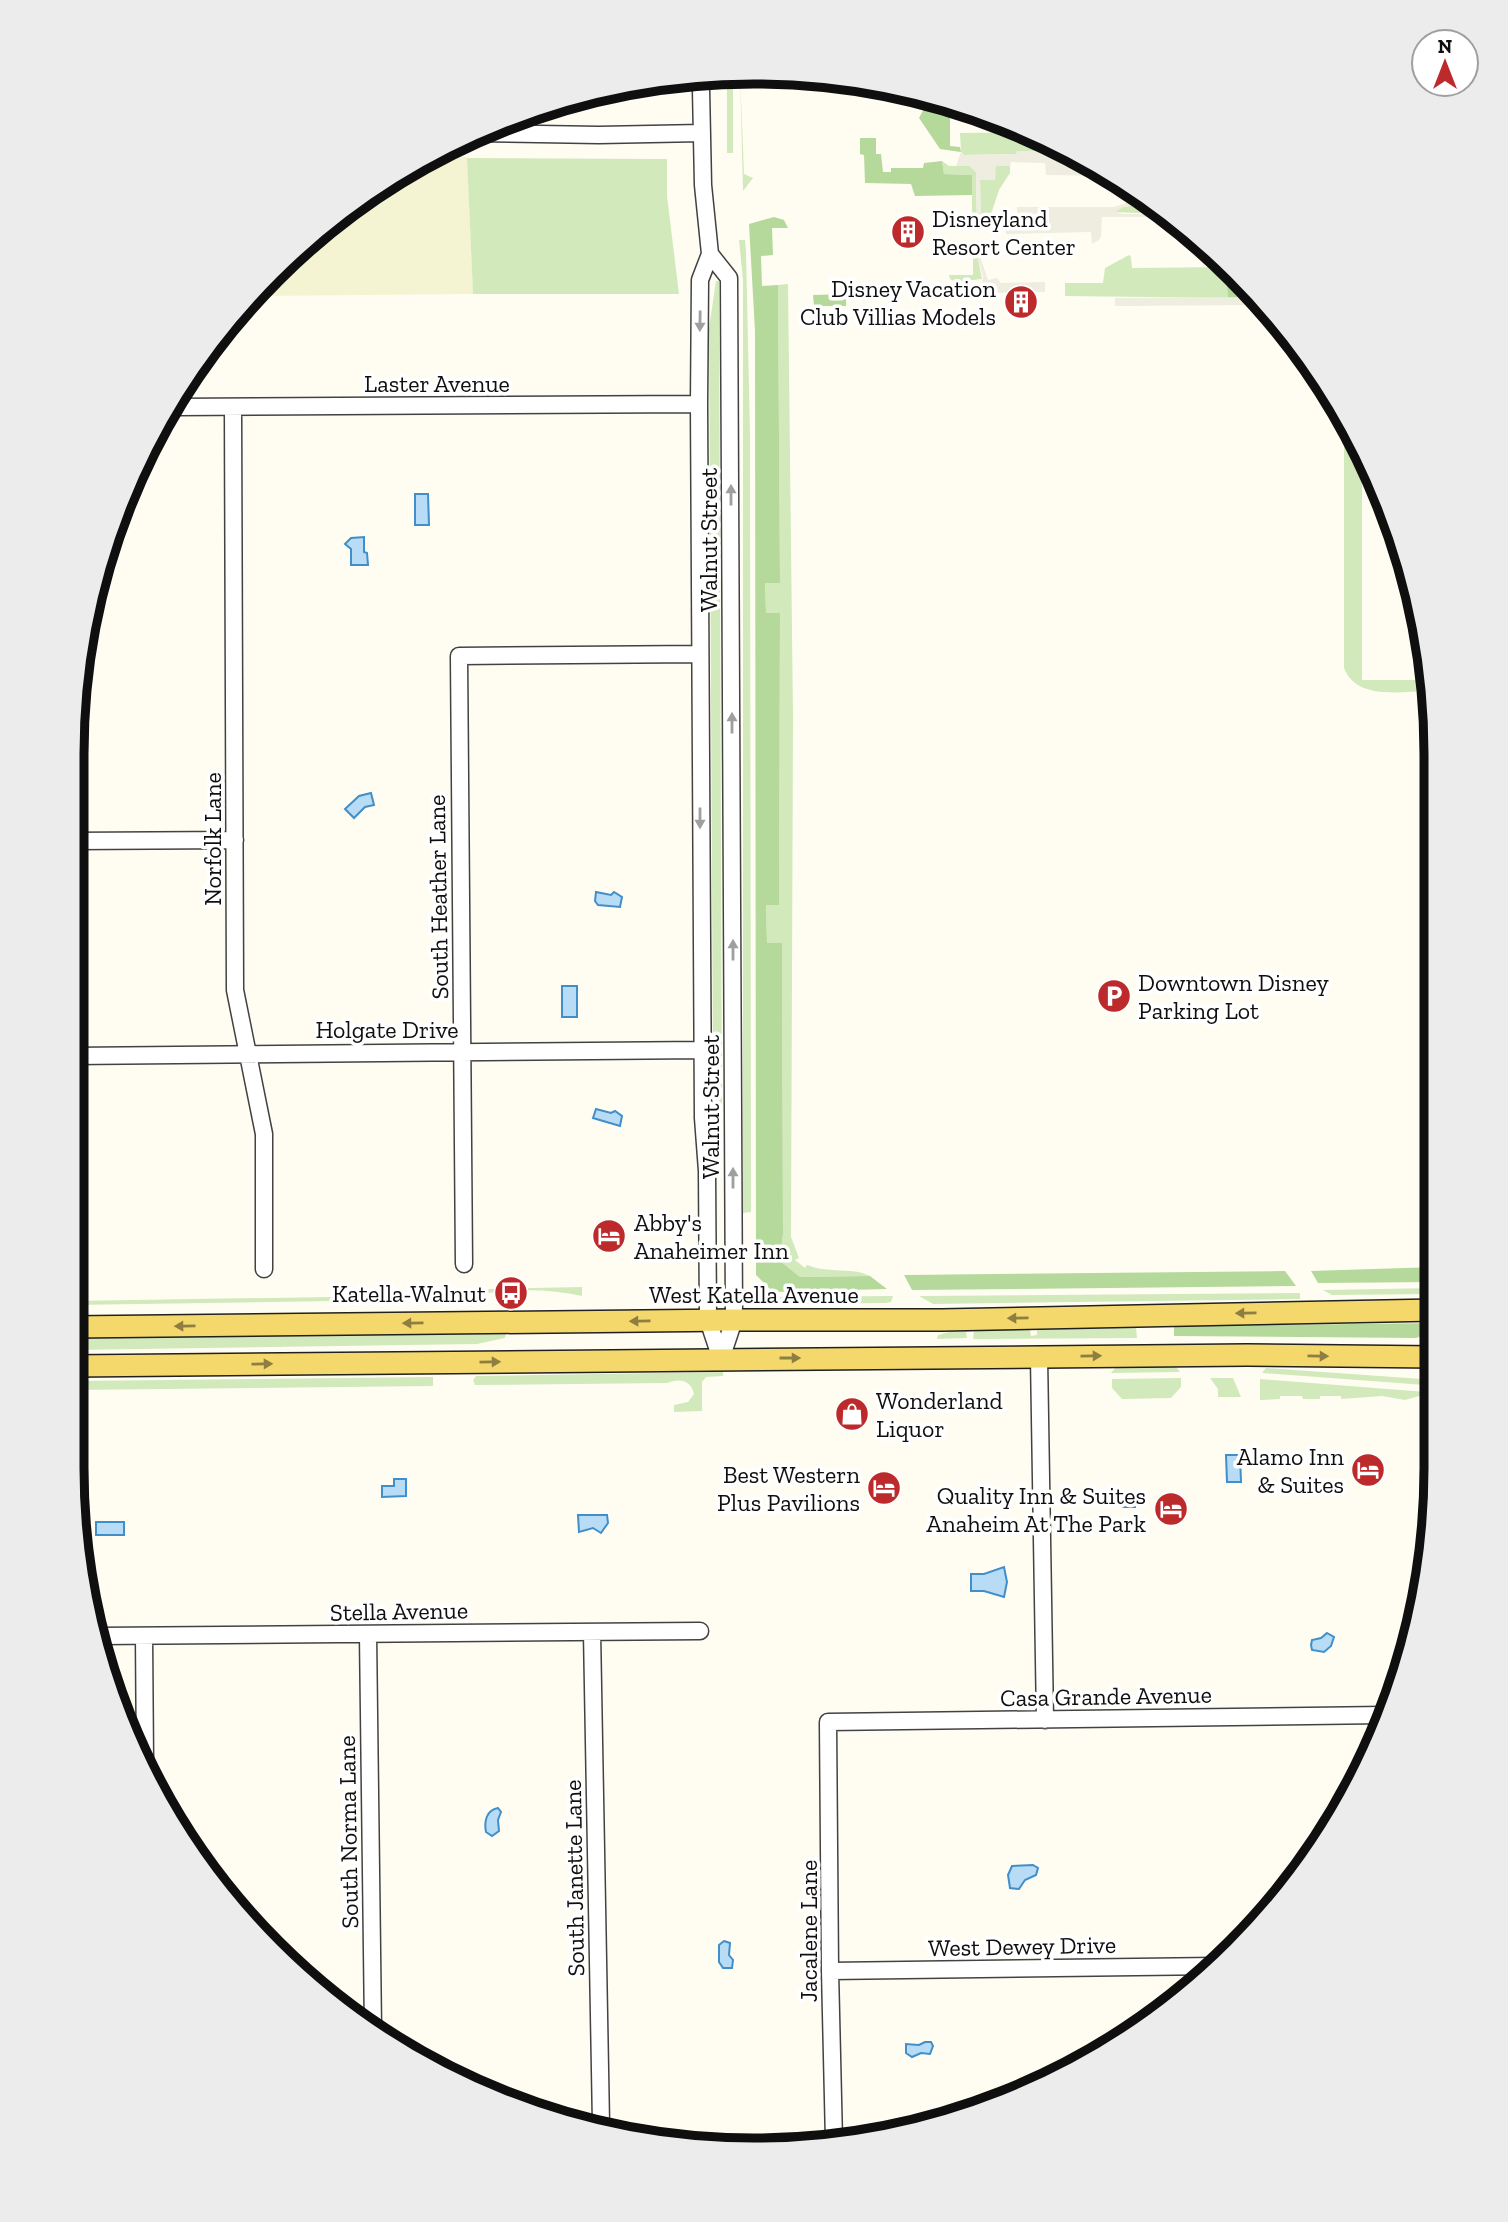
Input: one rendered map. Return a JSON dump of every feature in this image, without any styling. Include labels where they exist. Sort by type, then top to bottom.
[{"type":"main road","name":"West Katella Avenue","points":[[84,1327],[956,1319],[1424,1310]]},
{"type":"main road","points":[[84,1366],[1247,1354],[1424,1357]]},
{"type":"street","name":"Walnut Street","points":[[701,86],[703,185],[710,254],[700,280],[702,1050],[708,1320],[721,1359]]},
{"type":"street","points":[[502,133],[702,133]]},
{"type":"street","name":"Walnut Street","points":[[710,254],[729,278],[734,1320],[721,1359]]},
{"type":"street","name":"Laster Avenue","points":[[181,407],[699,404]]},
{"type":"street","name":"Norfolk Lane","points":[[233,407],[235,990],[264,1134],[264,1269]]},
{"type":"street","name":"South Heather Lane","points":[[464,1264],[459,656],[700,654]]},
{"type":"street","points":[[84,841],[235,840]]},
{"type":"street","name":"Holgate Drive","points":[[84,1056],[702,1050]]},
{"type":"street","points":[[1039,1357],[1045,1720]]},
{"type":"street","name":"Stella Avenue","points":[[106,1636],[700,1631]]},
{"type":"street","name":"South Janette Lane","points":[[592,1632],[601,2120]]},
{"type":"street","name":"South Norma Lane","points":[[368,1634],[373,2019]]},
{"type":"street","points":[[144,1636],[145,1746]]},
{"type":"street","name":"Casa Grande Avenue","points":[[828,1722],[1376,1715]]},
{"type":"street","name":"Jacalene Lane","points":[[828,1722],[834,2133]]},
{"type":"street","name":"West Dewey Drive","points":[[830,1971],[1202,1966]]},
{"type":"green space","points":[[733,84],[733,153],[727,153],[727,85]]},
{"type":"green space","points":[[740,84],[744,174],[753,178],[743,191]]},
{"type":"green space","points":[[925,107],[955,116],[955,118],[950,118],[950,146],[960,147],[961,152],[940,149],[919,118]]},
{"type":"green space","points":[[1003,132],[1051,154],[1017,151],[1017,154],[964,155],[961,152],[960,133]]},
{"type":"green space","points":[[860,138],[876,138],[876,154],[881,154],[883,172],[891,172],[891,168],[923,168],[924,163],[942,161],[944,174],[972,175],[972,195],[915,196],[911,184],[865,183]]},
{"type":"green space","points":[[450,157],[467,157],[473,294],[265,296],[312,250],[346,222],[382,197]]},
{"type":"green space","points":[[467,158],[667,159],[667,196],[679,294],[473,294]]},
{"type":"green space","points":[[942,161],[949,166],[970,166],[976,172],[977,228],[972,228],[972,175],[944,174]]},
{"type":"green space","points":[[995,166],[1010,166],[1010,173],[999,190],[986,229],[981,228],[980,180],[995,180]]},
{"type":"green space","points":[[1137,205],[1150,214],[1114,212]]},
{"type":"green space","points":[[774,217],[784,220],[788,228],[772,228],[773,255],[761,256],[762,286],[778,285],[780,583],[765,583],[766,613],[780,613],[779,905],[766,905],[767,943],[782,943],[783,1234],[782,1243],[774,1256],[800,1277],[870,1276],[887,1289],[773,1292],[756,1275],[755,331],[749,224]]},
{"type":"green space","points":[[739,240],[745,240],[746,251],[750,435],[751,1212],[743,1213],[743,280]]},
{"type":"green space","points":[[973,243],[977,243],[982,279],[955,282],[949,275],[973,275]]},
{"type":"green space","points":[[1129,255],[1132,268],[1214,267],[1227,279],[1228,298],[1065,296],[1065,283],[1103,283],[1105,268]]},
{"type":"green space","points":[[1226,278],[1244,297],[1228,298]]},
{"type":"green space","points":[[716,281],[719,281],[722,1134],[718,1136],[713,1061],[709,328]]},
{"type":"green space","points":[[788,284],[793,717],[791,1237],[799,1258],[795,1260],[805,1268],[807,1265],[870,1276],[800,1277],[774,1256],[782,1243],[783,1234],[782,943],[767,943],[766,905],[779,904],[780,613],[766,613],[765,583],[780,583],[778,285]]},
{"type":"green space","points":[[993,288],[997,291],[996,297],[981,299],[980,295],[955,295],[955,290]]},
{"type":"green space","points":[[846,294],[846,306],[814,306],[813,295]]},
{"type":"green space","points":[[1344,438],[1362,474],[1362,680],[1420,680],[1421,691],[1369,690],[1359,686],[1344,668]]},
{"type":"green space","points":[[1424,1267],[1424,1282],[1318,1283],[1311,1271]]},
{"type":"green space","points":[[1285,1271],[1296,1286],[912,1290],[904,1275]]},
{"type":"green space","points":[[582,1287],[582,1296],[520,1290],[458,1299],[84,1305],[84,1301],[452,1295],[487,1289]]},
{"type":"green space","points":[[1424,1288],[1424,1294],[1332,1295],[1323,1290]]},
{"type":"green space","points":[[1300,1293],[1300,1299],[933,1304],[919,1296]]},
{"type":"green space","points":[[893,1296],[891,1302],[885,1303],[789,1304],[788,1301],[774,1304],[773,1297]]},
{"type":"green space","points":[[1424,1323],[1424,1335],[1416,1338],[1174,1336],[1174,1326]]},
{"type":"green space","points":[[1136,1327],[1137,1338],[973,1339],[974,1331],[966,1332],[967,1338],[937,1339],[938,1335],[961,1329],[1030,1329],[1031,1336],[1037,1335],[1037,1328]]},
{"type":"green space","points":[[506,1333],[505,1338],[477,1344],[84,1350],[84,1337]]},
{"type":"green space","points":[[1116,1367],[1176,1367],[1180,1372],[1111,1373]]},
{"type":"green space","points":[[1266,1368],[1422,1379],[1424,1385],[1262,1373]]},
{"type":"green space","points":[[723,1372],[723,1376],[706,1377],[702,1382],[702,1411],[674,1412],[674,1405],[688,1402],[694,1394],[684,1381],[475,1385],[473,1380],[476,1376]]},
{"type":"green space","points":[[433,1377],[433,1386],[84,1390],[84,1381]]},
{"type":"green space","points":[[1181,1378],[1181,1387],[1171,1398],[1122,1399],[1112,1388],[1112,1379]]},
{"type":"green space","points":[[1210,1378],[1233,1378],[1241,1397],[1218,1397],[1218,1389]]},
{"type":"green space","points":[[1260,1379],[1424,1392],[1424,1395],[1405,1400],[1382,1396],[1341,1399],[1341,1396],[1320,1396],[1320,1399],[1303,1399],[1302,1396],[1280,1396],[1280,1399],[1260,1400]]},
{"type":"shaded area","points":[[1043,151],[1043,154],[1052,154],[1092,176],[1046,175],[1045,163],[1011,162],[1010,166],[996,166],[995,180],[980,180],[981,228],[977,228],[976,172],[970,166],[956,166],[961,152],[964,155]]},
{"type":"shaded area","points":[[1133,202],[1137,205],[1123,207],[1115,212],[1150,214],[1155,217],[1102,217],[1101,236],[1092,244],[1091,232],[1006,234],[1006,229],[1017,227],[1017,207],[1114,207]]},
{"type":"shaded area","points":[[977,243],[981,243],[981,259],[988,280],[997,278],[1001,283],[1045,282],[1045,292],[1036,292],[1031,287],[1021,292],[995,293],[993,288],[981,288],[983,277]]},
{"type":"shaded area","points":[[1244,297],[1252,305],[1115,306],[1115,298]]},
{"type":"water","points":[[415,494],[428,494],[429,525],[415,525]]},
{"type":"water","points":[[364,537],[364,552],[367,553],[368,565],[351,565],[351,549],[345,544],[351,538]]},
{"type":"water","points":[[371,793],[374,805],[365,807],[354,818],[345,809],[359,796]]},
{"type":"water","points":[[596,892],[611,895],[614,892],[622,897],[620,907],[598,905],[595,901]]},
{"type":"water","points":[[562,986],[577,986],[577,1017],[562,1017]]},
{"type":"water","points":[[596,1109],[611,1113],[615,1111],[622,1116],[620,1126],[593,1118]]},
{"type":"water","points":[[1226,1455],[1240,1455],[1241,1482],[1227,1482]]},
{"type":"water","points":[[394,1479],[406,1479],[406,1496],[382,1497],[382,1486],[394,1486]]},
{"type":"water","points":[[1111,1486],[1126,1493],[1134,1492],[1135,1507],[1124,1507],[1105,1498]]},
{"type":"water","points":[[578,1515],[607,1515],[608,1523],[601,1533],[593,1528],[579,1532]]},
{"type":"water","points":[[96,1522],[124,1522],[124,1535],[96,1535]]},
{"type":"water","points":[[1004,1567],[1007,1582],[1004,1597],[984,1591],[971,1591],[971,1574],[984,1574]]},
{"type":"water","points":[[1327,1633],[1334,1637],[1331,1646],[1324,1652],[1312,1650],[1312,1640]]},
{"type":"water","points":[[498,1808],[501,1812],[498,1820],[499,1831],[492,1836],[486,1832],[486,1821],[488,1814]]},
{"type":"water","points":[[1033,1865],[1038,1868],[1036,1875],[1025,1880],[1019,1889],[1010,1888],[1008,1875],[1012,1866]]},
{"type":"water","points":[[724,1941],[730,1943],[732,1968],[723,1968],[719,1962],[719,1945]]},
{"type":"water","points":[[931,2042],[933,2046],[930,2054],[921,2053],[912,2057],[906,2053],[906,2044],[919,2045]]},
{"type":"place","name":"Disneyland Resort Center","points":[[908,232]]},
{"type":"place","name":"Disney Vacation Club Villias Models","points":[[1021,302]]},
{"type":"place","name":"Downtown Disney Parking Lot","points":[[1114,996]]},
{"type":"place","name":"Abby's Anaheimer Inn","points":[[609,1236]]},
{"type":"place","name":"Katella-Walnut","points":[[511,1293]]},
{"type":"place","name":"Wonderland Liquor","points":[[852,1414]]},
{"type":"place","name":"Alamo Inn & Suites","points":[[1368,1470]]},
{"type":"place","name":"Best Western Plus Pavilions","points":[[884,1488]]},
{"type":"place","name":"Quality Inn & Suites Anaheim At The Park","points":[[1171,1509]]}]
